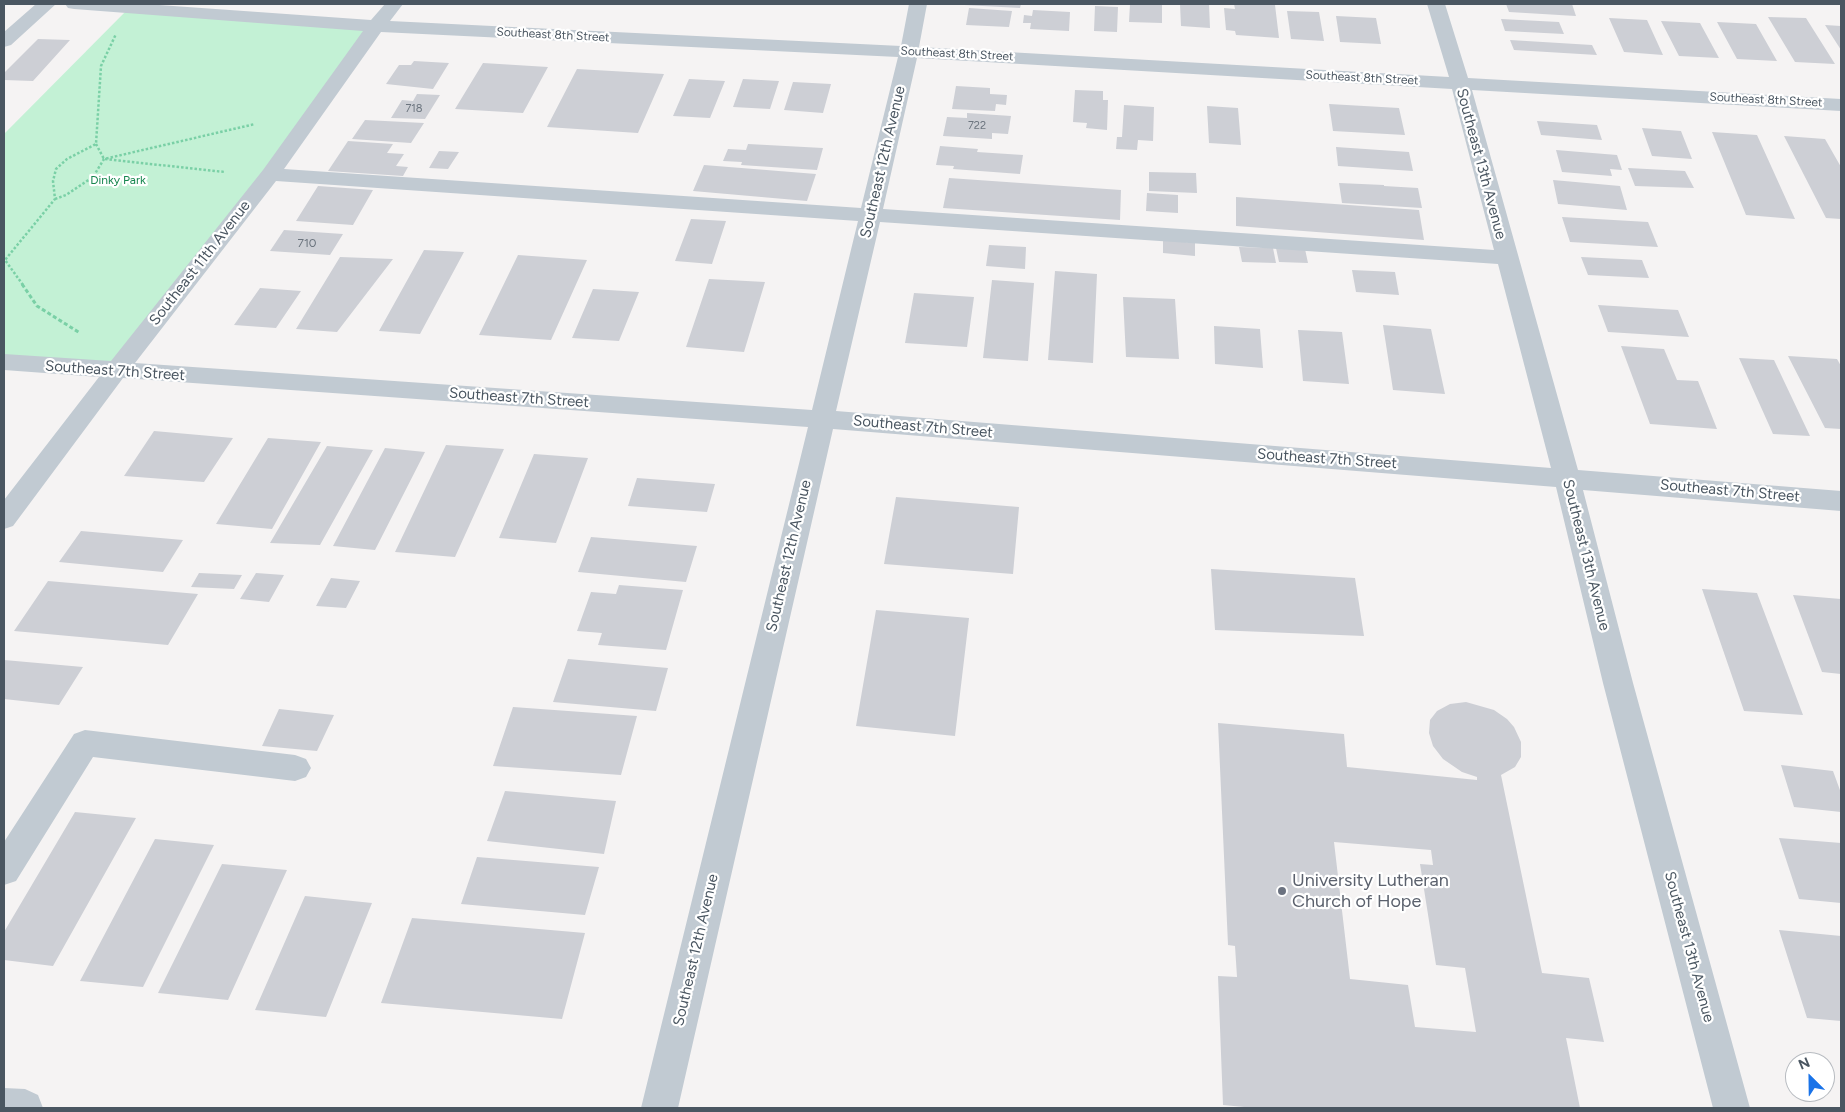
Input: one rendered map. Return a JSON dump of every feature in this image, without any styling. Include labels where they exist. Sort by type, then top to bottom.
[{"type":"street","points":[[4,41],[46,4]]},
{"type":"street","name":"Southeast 8th Street","points":[[74,4],[375,26],[909,52],[1841,105]]},
{"type":"street","name":"Southeast 11th Avenue","points":[[4,519],[116,371],[270,174],[375,26],[394,4]]},
{"type":"street","name":"Southeast 12th Avenue","points":[[659,1108],[909,52],[918,4]]},
{"type":"street","name":"Southeast 13th Avenue","points":[[1436,4],[1460,83],[1567,478],[1618,683],[1732,1108]]},
{"type":"street","points":[[270,174],[1506,258]]},
{"type":"street","name":"Southeast 7th Street","points":[[4,362],[822,419],[1841,501]]},
{"type":"street","points":[[4,870],[85,743],[295,768]]},
{"type":"street","points":[[4,1106],[25,1108]]},
{"type":"path","points":[[104,159],[96,144],[101,66],[116,33]]},
{"type":"path","points":[[80,333],[37,306],[5,260],[55,199],[66,195],[93,176],[104,159],[255,124]]},
{"type":"path","points":[[55,199],[53,181],[56,169],[67,159],[96,144]]},
{"type":"path","points":[[104,159],[225,172]]},
{"type":"green space","name":"Dinky Park","points":[[128,9],[375,26],[116,371],[4,363],[4,134]]},
{"type":"building","points":[[964,4],[1021,4],[1020,8]]},
{"type":"building","points":[[1130,4],[1162,4],[1162,23],[1129,22]]},
{"type":"building","points":[[1180,4],[1209,4],[1210,28],[1181,26]]},
{"type":"building","points":[[1234,4],[1275,5],[1279,38],[1236,35],[1235,31],[1226,30],[1224,8],[1235,9]]},
{"type":"building","points":[[1506,4],[1572,4],[1576,16],[1509,12]]},
{"type":"building","points":[[1095,6],[1118,7],[1117,32],[1094,31]]},
{"type":"building","points":[[969,8],[1012,11],[1009,27],[966,25]]},
{"type":"building","points":[[1033,10],[1070,12],[1069,31],[1030,29],[1031,23],[1023,23],[1024,15],[1032,16]]},
{"type":"building","points":[[1287,11],[1319,12],[1324,41],[1291,39]]},
{"type":"building","points":[[1336,16],[1376,18],[1381,44],[1340,42]]},
{"type":"building","points":[[1768,17],[1806,18],[1835,64],[1795,62]]},
{"type":"building","points":[[1609,18],[1647,20],[1663,55],[1624,52]]},
{"type":"building","points":[[1501,19],[1559,22],[1564,34],[1505,31]]},
{"type":"building","points":[[1661,21],[1700,23],[1719,58],[1679,56]]},
{"type":"building","points":[[1717,22],[1756,24],[1777,61],[1737,59]]},
{"type":"building","points":[[1825,25],[1841,26],[1841,50]]},
{"type":"building","points":[[38,39],[70,40],[33,81],[4,80],[4,73]]},
{"type":"building","points":[[1510,40],[1592,45],[1597,55],[1514,50]]},
{"type":"building","points":[[414,61],[449,63],[433,89],[386,84],[399,65],[411,65]]},
{"type":"building","points":[[483,63],[548,67],[523,113],[455,109]]},
{"type":"building","points":[[577,69],[664,74],[638,133],[547,127]]},
{"type":"building","points":[[689,79],[725,81],[710,118],[673,116]]},
{"type":"building","points":[[743,79],[779,81],[770,109],[733,107]]},
{"type":"building","points":[[793,82],[831,84],[823,113],[784,110]]},
{"type":"building","points":[[956,86],[990,88],[990,94],[1007,95],[1006,105],[996,104],[995,111],[952,109]]},
{"type":"building","points":[[1075,90],[1103,91],[1103,100],[1108,100],[1107,130],[1086,128],[1087,123],[1073,122]]},
{"type":"building","points":[[417,94],[440,95],[425,119],[391,118],[402,100],[413,101]]},
{"type":"building","points":[[1329,104],[1399,108],[1405,135],[1333,131]]},
{"type":"building","points":[[1124,105],[1154,107],[1153,141],[1138,140],[1137,150],[1116,149],[1117,137],[1122,137]]},
{"type":"building","points":[[1207,106],[1238,108],[1241,145],[1209,143]]},
{"type":"building","points":[[967,113],[1011,116],[1008,134],[992,133],[992,139],[943,136],[947,117],[967,118]]},
{"type":"building","points":[[365,120],[424,123],[411,143],[352,139]]},
{"type":"building","points":[[1537,121],[1597,125],[1602,140],[1541,135]]},
{"type":"building","points":[[1642,128],[1681,131],[1692,159],[1652,156]]},
{"type":"building","points":[[1712,132],[1757,135],[1795,219],[1746,215]]},
{"type":"building","points":[[1784,136],[1825,139],[1841,167],[1841,219],[1826,218]]},
{"type":"building","points":[[348,141],[393,144],[387,153],[404,154],[396,166],[408,167],[403,176],[328,171]]},
{"type":"building","points":[[748,144],[823,148],[817,170],[741,165],[742,162],[723,161],[728,149],[746,150]]},
{"type":"building","points":[[940,146],[978,149],[977,152],[1023,155],[1020,174],[953,169],[954,166],[936,165]]},
{"type":"building","points":[[1336,147],[1409,152],[1413,171],[1338,166]]},
{"type":"building","points":[[1556,150],[1617,155],[1622,170],[1610,169],[1612,176],[1562,172]]},
{"type":"building","points":[[439,151],[459,152],[448,169],[429,168]]},
{"type":"building","points":[[704,165],[816,174],[807,201],[693,191]]},
{"type":"building","points":[[1628,168],[1685,171],[1694,188],[1635,186]]},
{"type":"building","points":[[1149,172],[1196,173],[1197,193],[1149,191]]},
{"type":"building","points":[[949,178],[1121,190],[1120,220],[943,208]]},
{"type":"building","points":[[1553,180],[1620,186],[1627,210],[1558,204]]},
{"type":"building","points":[[1339,183],[1418,188],[1422,208],[1342,203]]},
{"type":"building","points":[[318,186],[373,190],[353,225],[296,221]]},
{"type":"building","points":[[1147,193],[1178,195],[1178,213],[1146,211]]},
{"type":"building","points":[[1236,197],[1419,210],[1424,240],[1236,226]]},
{"type":"building","points":[[1562,217],[1648,222],[1658,247],[1570,242]]},
{"type":"building","points":[[691,219],[726,221],[712,264],[675,261]]},
{"type":"building","points":[[284,230],[343,234],[330,255],[270,251]]},
{"type":"building","points":[[1163,240],[1195,243],[1195,256],[1163,253]]},
{"type":"building","points":[[989,245],[1026,247],[1025,269],[986,266]]},
{"type":"building","points":[[1239,247],[1273,248],[1276,263],[1242,262]]},
{"type":"building","points":[[1276,248],[1305,249],[1308,263],[1279,262]]},
{"type":"building","points":[[424,250],[464,252],[420,334],[379,331]]},
{"type":"building","points":[[518,255],[587,260],[551,340],[479,335]]},
{"type":"building","points":[[340,257],[393,259],[337,332],[296,329]]},
{"type":"building","points":[[1581,257],[1642,260],[1649,278],[1588,275]]},
{"type":"building","points":[[1352,270],[1395,272],[1399,295],[1356,292]]},
{"type":"building","points":[[1055,271],[1097,274],[1093,363],[1048,360]]},
{"type":"building","points":[[709,279],[765,282],[744,352],[686,347]]},
{"type":"building","points":[[992,280],[1034,283],[1028,361],[983,358]]},
{"type":"building","points":[[260,288],[301,291],[276,328],[234,325]]},
{"type":"building","points":[[593,289],[639,292],[619,341],[572,338]]},
{"type":"building","points":[[914,293],[974,297],[967,347],[905,343]]},
{"type":"building","points":[[1123,297],[1175,299],[1179,359],[1126,357]]},
{"type":"building","points":[[1598,305],[1678,310],[1689,337],[1608,332]]},
{"type":"building","points":[[1383,325],[1431,329],[1445,394],[1393,390]]},
{"type":"building","points":[[1214,326],[1260,329],[1263,368],[1215,364]]},
{"type":"building","points":[[1298,330],[1342,332],[1349,384],[1303,381]]},
{"type":"building","points":[[1621,346],[1664,349],[1677,380],[1698,381],[1717,429],[1650,424]]},
{"type":"building","points":[[1788,356],[1837,359],[1841,366],[1841,429],[1825,428]]},
{"type":"building","points":[[1739,358],[1774,360],[1810,436],[1773,434]]},
{"type":"building","points":[[154,431],[233,438],[204,482],[124,476]]},
{"type":"building","points":[[268,438],[321,442],[272,529],[216,524]]},
{"type":"building","points":[[446,445],[504,449],[455,557],[395,552]]},
{"type":"building","points":[[327,446],[373,450],[320,545],[270,543]]},
{"type":"building","points":[[385,448],[425,452],[375,550],[333,546]]},
{"type":"building","points":[[534,454],[588,458],[556,543],[499,538]]},
{"type":"building","points":[[637,478],[715,484],[707,512],[628,506]]},
{"type":"building","points":[[896,497],[1019,507],[1013,574],[884,564]]},
{"type":"building","points":[[81,531],[183,540],[163,572],[59,562]]},
{"type":"building","points":[[591,537],[697,546],[686,582],[578,572]]},
{"type":"building","points":[[1211,569],[1355,578],[1364,636],[1215,630]]},
{"type":"building","points":[[199,573],[242,575],[234,589],[191,587]]},
{"type":"building","points":[[256,573],[284,575],[269,602],[240,599]]},
{"type":"building","points":[[331,578],[360,581],[346,608],[316,606]]},
{"type":"building","points":[[48,581],[198,594],[168,645],[14,631]]},
{"type":"building","points":[[619,585],[683,590],[666,650],[598,645],[602,633],[577,631],[591,592],[616,594]]},
{"type":"building","points":[[1702,589],[1757,593],[1803,715],[1744,711]]},
{"type":"building","points":[[1793,595],[1841,599],[1841,674],[1822,672]]},
{"type":"building","points":[[876,610],[969,618],[955,736],[856,726]]},
{"type":"building","points":[[568,659],[668,668],[656,711],[553,702]]},
{"type":"building","points":[[4,660],[83,667],[59,705],[4,699]]},
{"type":"building","name":"University Lutheran Church of Hope","points":[[1466,702],[1494,710],[1507,719],[1514,727],[1521,742],[1521,757],[1515,767],[1501,775],[1542,973],[1589,978],[1604,1042],[1566,1038],[1580,1108],[1255,1108],[1223,1105],[1218,976],[1237,977],[1235,946],[1228,945],[1218,723],[1344,734],[1347,767],[1477,780],[1477,777],[1462,772],[1443,759],[1433,746],[1429,733],[1430,720],[1437,711],[1450,704]],"holes":[[[1334,842],[1431,850],[1433,865],[1420,864],[1436,965],[1465,968],[1476,1032],[1415,1027],[1408,985],[1350,979]]]},
{"type":"building","points":[[513,707],[637,716],[621,775],[493,766]]},
{"type":"building","points":[[279,709],[334,715],[317,751],[262,746]]},
{"type":"building","points":[[1781,765],[1833,771],[1841,793],[1841,812],[1794,807]]},
{"type":"building","points":[[505,791],[616,801],[604,854],[487,841]]},
{"type":"building","points":[[75,812],[136,818],[53,966],[4,960],[4,932]]},
{"type":"building","points":[[1779,838],[1841,843],[1841,903],[1799,899]]},
{"type":"building","points":[[155,839],[214,845],[143,987],[80,981]]},
{"type":"building","points":[[477,857],[599,867],[585,915],[461,904]]},
{"type":"building","points":[[222,864],[287,870],[228,1000],[158,993]]},
{"type":"building","points":[[305,896],[372,903],[326,1017],[255,1010]]},
{"type":"building","points":[[412,918],[585,933],[562,1019],[381,1003]]},
{"type":"building","points":[[1779,930],[1841,936],[1841,1021],[1807,1018]]},
{"type":"place","name":"University Lutheran Church of Hope","points":[[1282,891]]}]
